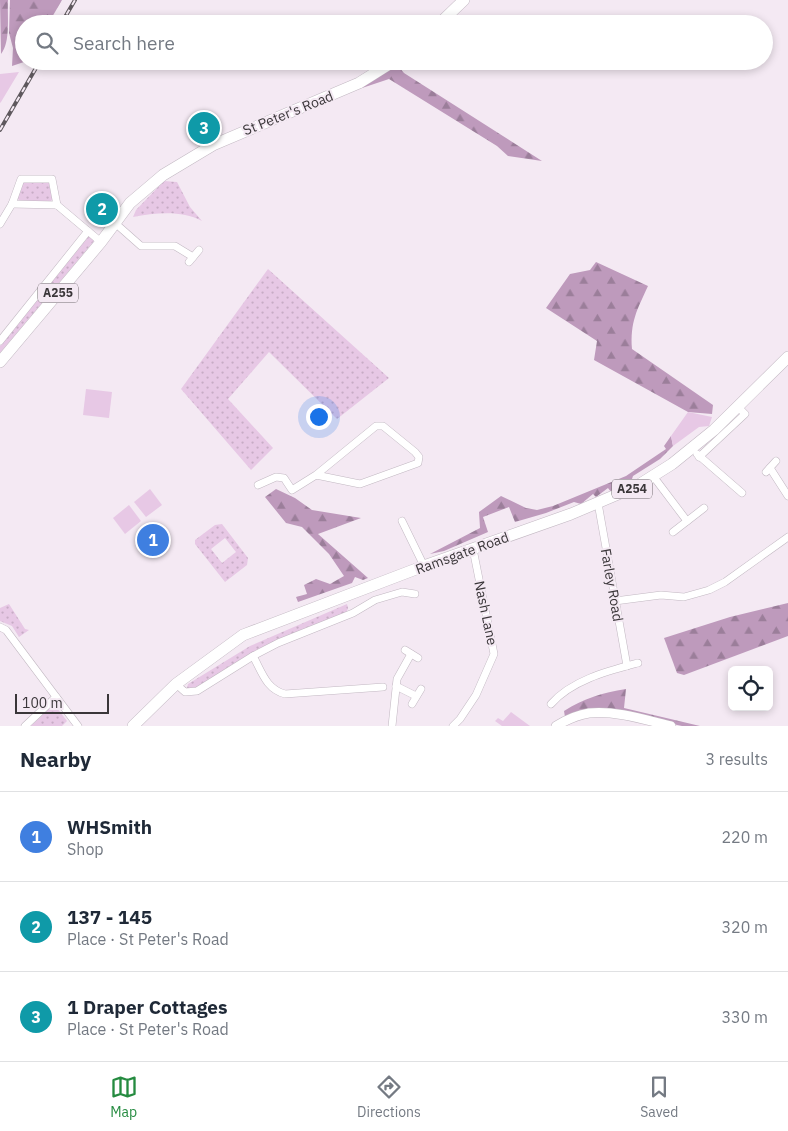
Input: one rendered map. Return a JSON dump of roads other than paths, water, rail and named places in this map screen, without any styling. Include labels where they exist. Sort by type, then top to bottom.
[{"type":"main road","points":[[448,15],[464,0]]},
{"type":"main road","name":"St Peter's Road","points":[[0,362],[101,242],[130,203],[147,188],[186,159],[240,132],[359,83],[380,70]]},
{"type":"main road","name":"Ramsgate Road","points":[[133,726],[176,684],[243,636],[424,566],[622,494],[695,453],[788,358]]},
{"type":"street","points":[[0,224],[12,204],[19,182],[24,178],[52,179],[57,205]]},
{"type":"street","points":[[12,204],[57,205],[101,242]]},
{"type":"street","points":[[115,223],[140,246],[175,246],[191,259],[199,250]]},
{"type":"street","points":[[0,341],[88,231]]},
{"type":"street","points":[[258,485],[276,477],[284,478],[292,490],[316,475],[376,426],[383,426],[415,452],[418,457],[418,463],[360,484],[316,475]]},
{"type":"street","points":[[695,453],[742,493]]},
{"type":"street","points":[[776,461],[768,470],[788,496]]},
{"type":"street","points":[[653,476],[687,521]]},
{"type":"street","name":"Farley Road","points":[[598,503],[628,666]]},
{"type":"street","points":[[673,532],[704,508]]},
{"type":"street","points":[[402,521],[424,566]]},
{"type":"street","points":[[615,601],[654,596],[684,598],[709,590],[725,582],[788,537]]},
{"type":"street","name":"Nash Lane","points":[[453,726],[476,695],[494,654],[473,548]]},
{"type":"street","points":[[176,684],[185,692],[197,692],[253,656],[278,643],[376,600],[408,591],[415,594]]},
{"type":"street","points":[[0,627],[6,630],[78,726]]},
{"type":"street","points":[[392,726],[397,679],[411,654]]},
{"type":"street","points":[[253,656],[269,686],[273,690],[285,694],[383,687]]},
{"type":"street","points":[[551,704],[559,696],[582,682],[638,663]]},
{"type":"street","points":[[396,686],[416,696]]},
{"type":"street","points":[[412,704],[420,689]]},
{"type":"street","points":[[26,726],[56,697]]},
{"type":"street","points":[[556,726],[571,718],[590,713],[634,718],[671,726]]},
{"type":"street","points":[[65,726],[72,719]]},
{"type":"railway","points":[[66,15],[75,0]]},
{"type":"railway","points":[[0,130],[35,70]]},
{"type":"place","name":"1 Draper Cottages","points":[[204,128]]},
{"type":"place","name":"137 - 145","points":[[102,209]]},
{"type":"place","name":"WHSmith","points":[[153,540]]}]
